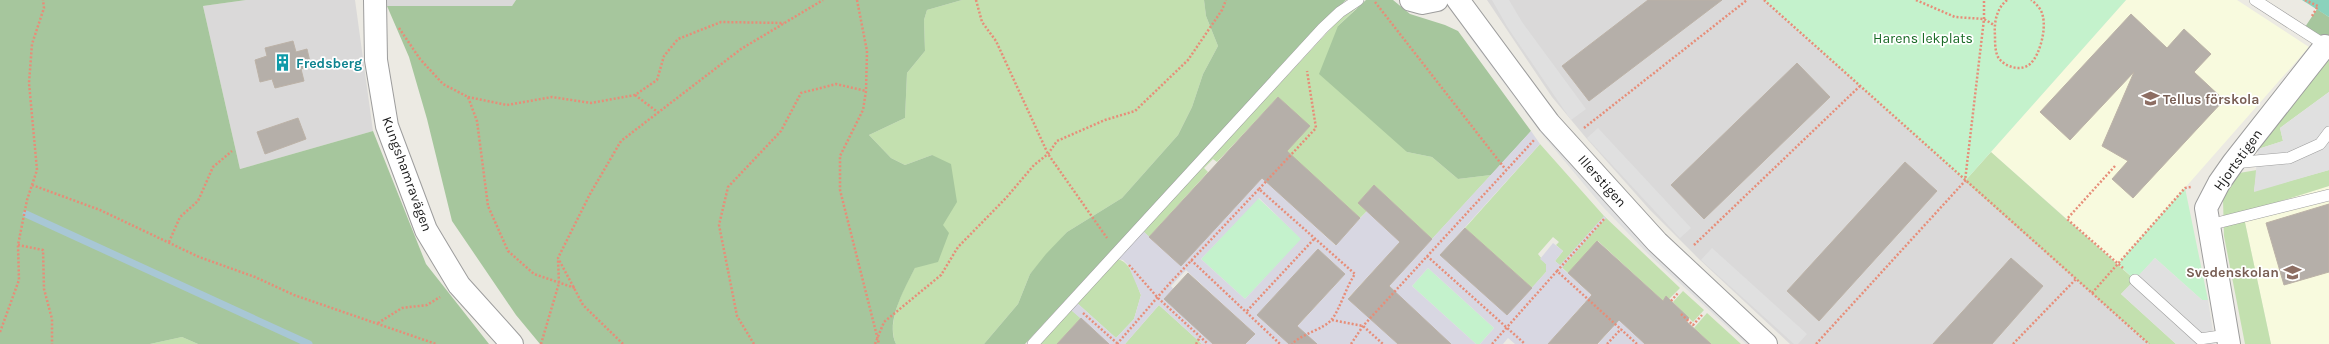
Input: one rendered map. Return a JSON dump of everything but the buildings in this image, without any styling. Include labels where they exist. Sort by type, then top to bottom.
[{"type":"street","name":"Kungshamravägen","points":[[375,0],[376,60],[387,126],[426,230],[459,285],[512,344]]},
{"type":"street","points":[[1411,0],[1422,3],[1437,0]]},
{"type":"street","name":"Illerstigen","points":[[1458,0],[1549,123],[1564,140],[1657,242],[1766,344]]},
{"type":"street","name":"Hjortstigen","points":[[2228,340],[2206,208],[2219,183],[2233,163],[2327,47]]},
{"type":"lane","points":[[1033,344],[1303,49],[1340,12],[1358,0]]},
{"type":"lane","points":[[2255,0],[2327,47]]},
{"type":"lane","points":[[2233,163],[2289,158],[2320,144],[2329,132]]},
{"type":"lane","points":[[2209,225],[2329,195]]},
{"type":"lane","points":[[2135,280],[2200,339],[2228,340]]},
{"type":"path","points":[[0,332],[19,280],[18,245],[37,170],[29,83],[32,44],[44,8],[43,0]]},
{"type":"path","points":[[542,344],[559,283],[558,258],[590,194],[621,141],[741,49],[823,0]]},
{"type":"path","points":[[857,0],[868,51],[866,91],[862,110],[840,156],[840,190],[879,344]]},
{"type":"path","points":[[976,0],[982,22],[996,41],[1048,154],[1117,252],[1158,298],[1208,344]]},
{"type":"path","points":[[875,344],[884,322],[941,276],[958,247],[1006,198],[1034,165],[1048,154],[1057,140],[1105,120],[1135,111],[1188,60],[1222,10],[1226,0]]},
{"type":"path","points":[[1374,0],[1506,170]]},
{"type":"path","points":[[1579,132],[1747,0]]},
{"type":"path","points":[[1764,0],[2149,344]]},
{"type":"path","points":[[1916,0],[1955,17],[1984,19],[1994,25]]},
{"type":"path","points":[[1816,344],[1965,181],[1984,19],[1984,0]]},
{"type":"path","points":[[2006,0],[1998,10],[1994,25],[1996,50],[1999,58],[2004,63],[2018,68],[2030,64],[2037,51],[2044,27],[2040,9],[2031,0]]},
{"type":"path","points":[[2305,0],[2318,6],[2317,9]]},
{"type":"path","points":[[398,27],[420,59],[443,84],[468,97],[507,105],[552,96],[592,103],[635,95],[657,80],[664,56],[678,39],[721,22],[784,23]]},
{"type":"path","points":[[1071,302],[1118,344],[1191,260],[1316,128],[1303,49]]},
{"type":"path","points":[[754,344],[737,316],[719,225],[728,187],[781,131],[801,93],[836,84],[866,91]]},
{"type":"path","points":[[1689,250],[1860,86]]},
{"type":"path","points":[[635,95],[659,113]]},
{"type":"path","points":[[468,97],[477,121],[488,206],[508,251],[534,274],[575,288]]},
{"type":"path","points":[[1351,344],[1363,326],[1538,136]]},
{"type":"path","points":[[169,242],[180,217],[198,201],[213,167],[232,151]]},
{"type":"path","points":[[2115,166],[2068,219],[2135,280]]},
{"type":"path","points":[[2092,294],[2185,188],[2219,183]]},
{"type":"path","points":[[32,185],[100,210],[199,256],[255,277],[294,295],[436,344]]},
{"type":"path","points":[[1259,189],[1355,274],[1347,286],[1332,320],[1297,339],[1292,344]]},
{"type":"path","points":[[1492,344],[1607,216]]},
{"type":"path","points":[[1247,311],[1314,238]]},
{"type":"path","points":[[18,245],[43,250],[44,288],[52,319],[52,344]]},
{"type":"path","points":[[1428,256],[1525,344]]},
{"type":"path","points":[[558,258],[583,305],[623,344]]},
{"type":"path","points":[[1191,260],[1247,311],[1280,344]]},
{"type":"path","points":[[1557,271],[1637,344]]},
{"type":"path","points":[[2014,344],[2076,279]]},
{"type":"path","points":[[378,324],[402,308],[427,306],[459,285]]},
{"type":"path","points":[[1671,301],[1682,289]]},
{"type":"path","points":[[1681,314],[1693,325],[1706,311]]},
{"type":"path","points":[[1332,320],[1363,326],[1383,344]]},
{"type":"path","points":[[1607,344],[1621,329]]},
{"type":"path","points":[[1196,344],[1200,337]]},
{"type":"shaded area","points":[[246,0],[355,0],[373,131],[240,169],[203,6]]},
{"type":"shaded area","points":[[387,0],[516,0],[512,6],[387,6]]},
{"type":"shaded area","points":[[1487,0],[1764,0],[2149,344],[1790,344],[1700,260],[1650,210],[1587,139],[1552,97]]},
{"type":"shaded area","points":[[1492,0],[1509,0],[1522,22],[1586,109],[1571,120],[1508,28]]},
{"type":"shaded area","name":"Tellus förskola","points":[[2126,0],[2237,0],[2309,47],[2118,264],[1991,152]]},
{"type":"shaded area","points":[[1475,25],[1760,344],[1746,344],[1648,254],[1603,207],[1541,133],[1465,31]]},
{"type":"shaded area","points":[[2329,92],[2329,170],[2254,192],[2258,149],[2283,141],[2280,128]]},
{"type":"shaded area","points":[[1598,128],[1691,228],[1680,238],[1587,138]]},
{"type":"shaded area","points":[[1531,131],[1540,144],[1440,255],[1507,315],[1546,272],[1546,264],[1540,259],[1553,243],[1563,251],[1555,261],[1560,265],[1604,216],[1606,218],[1562,268],[1645,344],[1598,344],[1613,327],[1585,302],[1548,344],[1515,344],[1508,338],[1503,344],[1480,344],[1494,328],[1428,268],[1412,286],[1476,344],[1451,344],[1401,298],[1377,325],[1398,344],[1245,344],[1255,334],[1186,270],[1171,286],[1213,344],[1202,344],[1159,305],[1125,344],[1109,344],[1071,310],[1077,303],[1116,338],[1134,319],[1141,295],[1128,265],[1123,260],[1117,259],[1143,231],[1181,266],[1287,151],[1294,158],[1270,185],[1335,245],[1367,211],[1400,242],[1348,298],[1364,313]],"holes":[[[1259,198],[1301,239],[1245,299],[1201,259]],[[1318,249],[1345,274],[1285,340],[1257,315]]]},
{"type":"shaded area","name":"Svedenskolan","points":[[2329,186],[2329,344],[2271,344],[2243,213]]},
{"type":"shaded area","points":[[1712,248],[1807,334],[1798,344],[1794,344],[1701,260]]},
{"type":"shaded area","points":[[2155,258],[2202,300],[2208,300],[2215,344],[2176,344],[2121,294]]},
{"type":"green space","points":[[0,0],[246,0],[203,6],[240,169],[373,131],[426,264],[489,344],[198,344],[182,337],[150,344],[0,344]]},
{"type":"green space","points":[[516,0],[962,0],[927,10],[924,20],[925,51],[907,73],[905,118],[869,135],[891,158],[905,165],[932,155],[951,164],[957,202],[943,225],[949,233],[938,262],[915,268],[902,295],[893,326],[893,335],[896,344],[540,344],[516,315],[452,221],[427,119],[409,57],[387,6],[512,6]]},
{"type":"green space","points":[[962,0],[1204,0],[1206,16],[1218,46],[1203,74],[1192,107],[1178,135],[1122,198],[1067,232],[1030,274],[1018,304],[984,344],[896,344],[893,331],[894,316],[900,300],[916,266],[943,225],[932,155],[905,165],[891,158],[869,135],[905,118],[907,73],[925,51],[924,20],[927,10]]},
{"type":"green space","points":[[1204,0],[1346,0],[1321,24],[1025,344],[984,344],[1018,304],[1030,274],[1046,254],[1067,232],[1122,198],[1178,135],[1192,107],[1203,74],[1218,46],[1206,16]]},
{"type":"green space","points":[[1365,0],[1338,26],[1407,152],[1432,157],[1458,179],[1491,175],[1432,239],[1374,185],[1358,203],[1367,211],[1360,218],[1287,151],[1309,126],[1278,97],[1217,162],[1213,159],[1204,168],[1208,172],[1149,237],[1143,231],[1337,22]]},
{"type":"green space","points":[[1366,0],[1393,0],[1410,14],[1445,25],[1458,31],[1531,131],[1491,175],[1458,179],[1432,157],[1407,152],[1319,74],[1338,26]]},
{"type":"green space","name":"Harens lekplats","points":[[1764,0],[2126,0],[1965,181]]},
{"type":"green space","points":[[2302,0],[2329,0],[2329,17]]},
{"type":"green space","points":[[2317,9],[2329,17],[2329,48],[2303,30]]},
{"type":"green space","points":[[2329,48],[2329,92],[2280,128],[2283,141],[2258,149]]},
{"type":"green space","points":[[1540,144],[1604,216],[1680,288],[1669,299],[1666,296],[1663,301],[1598,241],[1568,273],[1555,261],[1563,251],[1556,245],[1559,242],[1553,237],[1538,254],[1546,264],[1546,272],[1532,288],[1465,228]]},
{"type":"green space","points":[[1991,152],[2135,280],[2121,294],[2176,344],[2149,344],[1965,181]]},
{"type":"green space","points":[[2257,170],[2254,191],[2329,170],[2329,186],[2243,213],[2271,344],[2245,344],[2224,236],[2223,199],[2229,185],[2239,173]]},
{"type":"green space","points":[[2185,188],[2208,300],[2202,300],[2155,258],[2135,280],[2118,264]]},
{"type":"green space","points":[[1258,198],[1302,239],[1245,299],[1201,259]]},
{"type":"green space","points":[[1117,259],[1126,264],[1129,268],[1141,295],[1134,319],[1116,338],[1077,303]]},
{"type":"green space","points":[[1428,268],[1494,328],[1480,344],[1476,344],[1412,286]]},
{"type":"green space","points":[[1683,291],[1704,310],[1693,322],[1673,302]]},
{"type":"green space","points":[[1159,305],[1202,344],[1125,344]]},
{"type":"green space","points":[[1071,310],[1081,318],[1057,344],[1040,344]]},
{"type":"green space","points":[[1707,313],[1741,344],[1711,344],[1694,328]]},
{"type":"green space","points":[[182,337],[198,344],[150,344]]},
{"type":"waterway","points":[[26,214],[309,344]]},
{"type":"place","name":"Fredsberg","points":[[283,63]]},
{"type":"place","name":"Tellus förskola","points":[[2150,99]]},
{"type":"place","name":"Svedenskolan","points":[[2292,272]]}]
